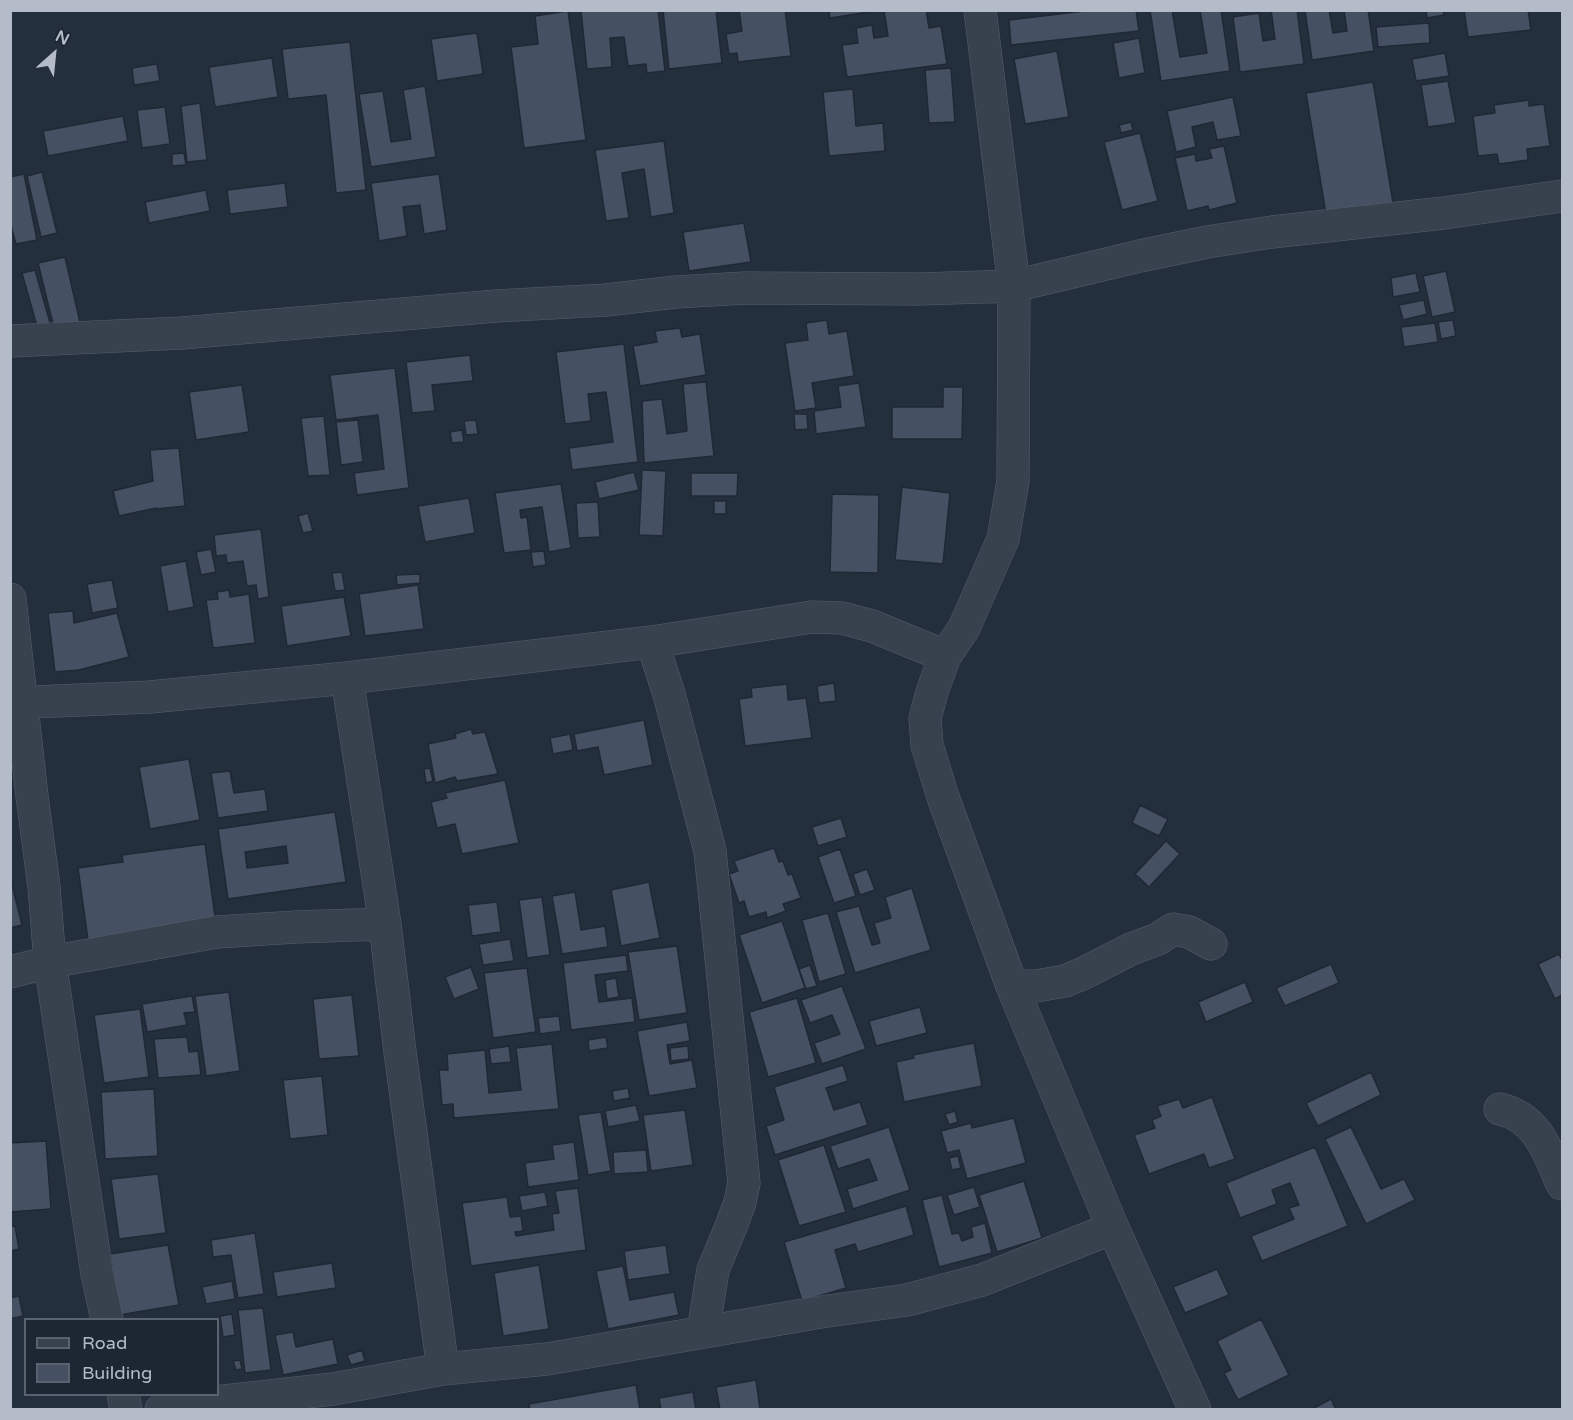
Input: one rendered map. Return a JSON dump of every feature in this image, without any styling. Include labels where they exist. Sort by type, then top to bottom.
[{"type":"street","points":[[980,10],[1014,286],[1013,481],[1003,539],[964,628],[945,656],[932,692],[925,718],[927,745],[947,808],[1012,986],[1113,1228],[1195,1410]]},
{"type":"street","points":[[10,341],[182,333],[484,307],[606,300],[676,292],[745,288],[919,289],[1014,286],[1207,242],[1563,196]]},
{"type":"street","points":[[10,599],[16,702],[44,887],[50,962],[106,1318]]},
{"type":"street","points":[[16,702],[150,697],[347,678],[652,642],[813,617],[842,618],[872,626],[945,656]]},
{"type":"street","points":[[652,642],[669,694],[710,851],[744,1183],[740,1202],[713,1270],[703,1332]]},
{"type":"street","points":[[347,678],[386,924],[400,1052],[443,1369]]},
{"type":"street","points":[[10,972],[50,962],[217,932],[386,924]]},
{"type":"street","points":[[1012,986],[1036,986],[1065,981],[1131,948],[1158,939],[1173,929],[1190,932],[1211,944]]},
{"type":"street","points":[[1500,1109],[1519,1116],[1532,1125],[1563,1184]]},
{"type":"street","points":[[161,1410],[206,1403],[335,1399],[443,1369],[547,1359],[907,1300],[982,1280],[1113,1228]]},
{"type":"building","points":[[658,10],[665,71],[647,73],[646,64],[628,66],[624,37],[610,38],[612,67],[587,69],[581,11]]},
{"type":"building","points":[[663,10],[716,10],[722,63],[669,69]]},
{"type":"building","points":[[739,10],[785,10],[791,56],[738,62],[737,53],[729,54],[726,34],[742,31]]},
{"type":"building","points":[[829,10],[882,10],[830,18]]},
{"type":"building","points":[[884,10],[926,10],[929,28],[941,26],[947,64],[847,77],[842,45],[858,43],[856,28],[872,25],[874,38],[888,36]]},
{"type":"building","points":[[1093,10],[1136,10],[1139,31],[1011,45],[1009,20]]},
{"type":"building","points":[[1150,10],[1172,10],[1180,57],[1207,53],[1200,10],[1221,10],[1230,71],[1161,81]]},
{"type":"building","points":[[1271,10],[1297,10],[1304,64],[1240,72],[1233,17],[1259,13],[1263,41],[1275,39]]},
{"type":"building","points":[[1305,10],[1329,10],[1333,33],[1347,31],[1344,10],[1368,10],[1374,51],[1312,60]]},
{"type":"building","points":[[1426,10],[1443,10],[1444,15],[1427,18]]},
{"type":"building","points":[[1464,10],[1528,10],[1531,30],[1468,37]]},
{"type":"building","points":[[568,11],[586,140],[524,148],[511,47],[538,44],[535,16]]},
{"type":"building","points":[[1429,23],[1430,43],[1378,47],[1376,27]]},
{"type":"building","points":[[477,33],[483,74],[437,81],[431,39]]},
{"type":"building","points":[[1139,38],[1145,73],[1119,78],[1113,43]]},
{"type":"building","points":[[350,42],[366,190],[336,193],[326,95],[288,99],[282,49]]},
{"type":"building","points":[[1057,51],[1069,117],[1025,124],[1014,59]]},
{"type":"building","points":[[1445,53],[1449,76],[1416,81],[1412,59]]},
{"type":"building","points":[[272,58],[278,97],[215,107],[209,67]]},
{"type":"building","points":[[157,64],[160,81],[134,85],[132,68]]},
{"type":"building","points":[[951,68],[955,122],[929,123],[925,70]]},
{"type":"building","points":[[1448,81],[1456,123],[1428,127],[1421,85]]},
{"type":"building","points":[[1373,82],[1393,203],[1326,214],[1306,93]]},
{"type":"building","points":[[425,86],[436,157],[371,167],[359,94],[383,91],[391,142],[411,139],[403,90]]},
{"type":"building","points":[[853,89],[856,126],[883,123],[885,151],[829,156],[823,92]]},
{"type":"building","points":[[1233,97],[1241,136],[1217,140],[1213,122],[1192,127],[1196,147],[1176,152],[1167,111]]},
{"type":"building","points":[[1529,100],[1529,106],[1544,104],[1550,146],[1527,149],[1528,160],[1499,164],[1497,154],[1478,156],[1473,116],[1495,113],[1494,105]]},
{"type":"building","points":[[200,103],[207,160],[187,162],[181,106]]},
{"type":"building","points":[[165,107],[170,144],[142,148],[137,110]]},
{"type":"building","points":[[123,116],[128,141],[48,156],[43,131]]},
{"type":"building","points":[[1131,122],[1133,130],[1121,133],[1119,125]]},
{"type":"building","points":[[1140,133],[1158,201],[1122,210],[1104,142]]},
{"type":"building","points":[[664,141],[674,213],[651,217],[644,169],[622,173],[629,218],[606,221],[595,150]]},
{"type":"building","points":[[1224,146],[1237,203],[1209,210],[1208,206],[1187,211],[1175,158],[1195,154],[1196,161],[1212,158],[1209,149]]},
{"type":"building","points":[[184,153],[186,165],[172,166],[172,154]]},
{"type":"building","points":[[42,172],[57,233],[41,237],[27,176]]},
{"type":"building","points":[[24,174],[37,240],[16,244],[10,222],[10,177]]},
{"type":"building","points":[[439,174],[447,230],[424,234],[420,205],[403,207],[407,236],[379,241],[371,183]]},
{"type":"building","points":[[285,183],[288,207],[230,214],[227,190]]},
{"type":"building","points":[[206,190],[210,211],[149,223],[145,202]]},
{"type":"building","points":[[744,223],[751,262],[689,271],[683,232]]},
{"type":"building","points":[[65,257],[80,322],[54,328],[38,263]]},
{"type":"building","points":[[35,270],[51,326],[38,330],[22,273]]},
{"type":"building","points":[[1446,271],[1455,312],[1432,317],[1423,276]]},
{"type":"building","points":[[1416,273],[1420,292],[1393,297],[1391,278]]},
{"type":"building","points":[[1424,300],[1427,314],[1403,320],[1399,305]]},
{"type":"building","points":[[827,320],[829,334],[847,331],[854,376],[812,383],[816,408],[795,411],[785,343],[808,340],[806,323]]},
{"type":"building","points":[[1453,320],[1456,336],[1441,339],[1438,322]]},
{"type":"building","points":[[1435,323],[1438,342],[1404,347],[1401,327]]},
{"type":"building","points":[[680,328],[682,337],[700,334],[706,375],[640,386],[633,346],[657,342],[655,331]]},
{"type":"building","points":[[624,344],[638,462],[572,470],[569,448],[613,442],[606,392],[588,394],[591,421],[565,424],[556,352]]},
{"type":"building","points":[[470,355],[473,381],[432,385],[435,411],[412,413],[406,362]]},
{"type":"building","points":[[395,368],[409,488],[357,495],[354,473],[384,469],[378,415],[336,420],[330,375]]},
{"type":"building","points":[[706,382],[714,456],[644,463],[642,401],[662,399],[667,434],[687,431],[683,384]]},
{"type":"building","points":[[859,383],[866,427],[816,434],[814,411],[841,407],[838,386]]},
{"type":"building","points":[[242,385],[249,432],[196,440],[189,392]]},
{"type":"building","points":[[943,387],[963,387],[962,439],[892,439],[892,407],[943,407]]},
{"type":"building","points":[[794,414],[807,414],[808,429],[795,430]]},
{"type":"building","points":[[324,416],[330,475],[308,476],[301,418]]},
{"type":"building","points":[[358,420],[363,462],[341,465],[336,422]]},
{"type":"building","points":[[476,420],[478,434],[466,435],[464,421]]},
{"type":"building","points":[[462,430],[464,442],[452,443],[450,432]]},
{"type":"building","points":[[179,448],[185,506],[156,508],[119,516],[113,491],[153,481],[150,450]]},
{"type":"building","points":[[642,470],[666,471],[663,536],[639,535]]},
{"type":"building","points":[[634,472],[639,490],[599,499],[595,482]]},
{"type":"building","points":[[691,473],[738,473],[737,496],[691,496]]},
{"type":"building","points":[[561,484],[571,548],[549,552],[542,507],[520,510],[521,518],[527,517],[531,550],[504,553],[495,493]]},
{"type":"building","points":[[902,487],[950,493],[943,564],[895,560]]},
{"type":"building","points":[[832,494],[879,495],[878,573],[830,572]]},
{"type":"building","points":[[469,498],[475,533],[425,542],[418,506]]},
{"type":"building","points":[[714,501],[726,501],[726,514],[714,514]]},
{"type":"building","points":[[598,502],[600,537],[578,538],[576,503]]},
{"type":"building","points":[[308,513],[313,531],[303,533],[298,516]]},
{"type":"building","points":[[261,529],[269,597],[258,599],[256,585],[247,586],[243,561],[227,563],[226,555],[216,556],[214,535]]},
{"type":"building","points":[[211,549],[216,572],[201,575],[196,552]]},
{"type":"building","points":[[544,551],[546,565],[533,567],[531,552]]},
{"type":"building","points":[[186,561],[194,607],[168,612],[160,566]]},
{"type":"building","points":[[342,572],[345,590],[335,591],[332,573]]},
{"type":"building","points":[[420,574],[420,583],[397,585],[396,575]]},
{"type":"building","points":[[112,580],[118,608],[92,613],[87,584]]},
{"type":"building","points":[[418,585],[424,629],[365,636],[359,594]]},
{"type":"building","points":[[229,590],[230,597],[249,594],[255,643],[213,648],[206,600],[218,599],[217,592]]},
{"type":"building","points":[[344,597],[351,636],[287,646],[281,606]]},
{"type":"building","points":[[73,611],[74,623],[117,613],[129,657],[79,670],[55,672],[48,613]]},
{"type":"building","points":[[834,683],[836,701],[819,703],[817,686]]},
{"type":"building","points":[[787,684],[788,700],[806,698],[812,738],[745,746],[739,699],[752,697],[751,688]]},
{"type":"building","points":[[644,720],[653,765],[604,775],[598,747],[577,751],[574,734]]},
{"type":"building","points":[[471,729],[473,734],[485,732],[498,774],[457,781],[455,777],[435,783],[428,744],[456,738],[455,734]]},
{"type":"building","points":[[570,734],[573,750],[553,754],[550,738]]},
{"type":"building","points":[[189,759],[200,820],[150,829],[139,767]]},
{"type":"building","points":[[430,768],[433,781],[426,783],[424,769]]},
{"type":"building","points":[[230,771],[234,793],[265,789],[268,811],[218,818],[211,773]]},
{"type":"building","points":[[505,780],[519,843],[462,854],[455,824],[437,828],[431,802],[447,798],[445,793]]},
{"type":"building","points":[[1140,805],[1168,819],[1159,836],[1132,823]]},
{"type":"building","points":[[335,812],[346,882],[228,899],[218,829]],"holes":[[[286,846],[288,863],[247,868],[245,852]]]},
{"type":"building","points":[[841,818],[847,837],[818,846],[812,827]]},
{"type":"building","points":[[1166,841],[1180,854],[1149,887],[1135,874]]},
{"type":"building","points":[[205,844],[216,924],[88,940],[78,868],[123,862],[122,855]]},
{"type":"building","points":[[774,848],[779,862],[783,861],[788,875],[792,874],[801,898],[783,904],[786,911],[767,918],[766,912],[749,917],[744,901],[739,903],[729,874],[738,871],[734,861]]},
{"type":"building","points":[[840,849],[856,896],[834,903],[818,857]]},
{"type":"building","points":[[867,869],[875,890],[860,895],[853,874]]},
{"type":"building","points":[[10,877],[22,925],[10,928]]},
{"type":"building","points":[[649,882],[660,938],[621,946],[611,890]]},
{"type":"building","points":[[912,888],[931,950],[855,973],[836,912],[859,906],[872,945],[880,943],[874,923],[891,918],[885,897]]},
{"type":"building","points":[[575,892],[581,930],[605,926],[608,947],[562,954],[552,896]]},
{"type":"building","points":[[542,897],[550,955],[527,958],[519,900]]},
{"type":"building","points":[[497,902],[501,932],[472,936],[468,905]]},
{"type":"building","points":[[828,913],[846,974],[819,982],[802,920]]},
{"type":"building","points":[[782,921],[805,988],[762,1003],[739,935]]},
{"type":"building","points":[[510,939],[514,961],[483,965],[479,944]]},
{"type":"building","points":[[677,946],[687,1013],[639,1020],[628,952]]},
{"type":"building","points":[[1559,954],[1562,960],[1562,995],[1555,999],[1538,964]]},
{"type":"building","points":[[626,955],[628,971],[595,975],[599,1002],[632,998],[635,1022],[571,1030],[563,963]]},
{"type":"building","points":[[1331,964],[1339,983],[1285,1006],[1276,988]]},
{"type":"building","points":[[810,965],[817,986],[806,989],[799,969]]},
{"type":"building","points":[[471,967],[479,989],[454,999],[445,977]]},
{"type":"building","points":[[527,968],[536,1032],[493,1038],[484,973]]},
{"type":"building","points":[[616,978],[619,997],[607,999],[605,980]]},
{"type":"building","points":[[1245,982],[1253,1002],[1206,1022],[1198,1002]]},
{"type":"building","points":[[842,986],[866,1049],[822,1064],[814,1043],[840,1034],[832,1015],[810,1023],[801,1000]]},
{"type":"building","points":[[229,992],[240,1071],[206,1076],[195,996]]},
{"type":"building","points":[[352,995],[359,1056],[319,1059],[313,999]]},
{"type":"building","points":[[192,996],[195,1012],[184,1013],[187,1025],[147,1032],[142,1004]]},
{"type":"building","points":[[797,998],[816,1063],[768,1077],[749,1012]]},
{"type":"building","points":[[920,1007],[927,1033],[876,1046],[869,1021]]},
{"type":"building","points":[[140,1009],[149,1077],[104,1083],[94,1015]]},
{"type":"building","points":[[559,1016],[561,1031],[540,1034],[538,1018]]},
{"type":"building","points":[[687,1022],[690,1041],[667,1045],[670,1064],[692,1060],[697,1088],[649,1096],[637,1031]]},
{"type":"building","points":[[187,1037],[189,1052],[198,1051],[201,1075],[158,1078],[154,1039]]},
{"type":"building","points":[[606,1037],[608,1048],[589,1051],[588,1040]]},
{"type":"building","points":[[974,1043],[982,1086],[904,1102],[896,1062],[914,1058],[913,1055]]},
{"type":"building","points":[[552,1044],[559,1109],[454,1118],[453,1104],[442,1105],[439,1070],[448,1070],[447,1054],[485,1050],[489,1093],[521,1090],[516,1048]]},
{"type":"building","points":[[509,1046],[511,1062],[491,1064],[489,1049]]},
{"type":"building","points":[[688,1046],[689,1059],[671,1061],[670,1048]]},
{"type":"building","points":[[843,1065],[848,1081],[826,1088],[834,1110],[860,1102],[868,1125],[775,1155],[766,1126],[784,1120],[774,1087]]},
{"type":"building","points":[[1371,1072],[1381,1095],[1318,1126],[1306,1103]]},
{"type":"building","points":[[322,1076],[328,1135],[290,1139],[283,1080]]},
{"type":"building","points":[[628,1088],[630,1098],[614,1101],[612,1091]]},
{"type":"building","points":[[154,1089],[158,1156],[105,1159],[101,1092]]},
{"type":"building","points":[[1212,1097],[1235,1159],[1209,1168],[1204,1154],[1149,1174],[1134,1135],[1155,1128],[1152,1120],[1161,1116],[1157,1106],[1179,1099],[1183,1108]]},
{"type":"building","points":[[636,1105],[640,1121],[608,1127],[605,1111]]},
{"type":"building","points":[[685,1110],[693,1165],[651,1171],[643,1115]]},
{"type":"building","points":[[955,1111],[958,1122],[949,1125],[945,1114]]},
{"type":"building","points":[[601,1112],[611,1171],[588,1175],[578,1115]]},
{"type":"building","points":[[1014,1118],[1026,1163],[967,1179],[959,1150],[947,1153],[941,1131],[971,1123],[972,1128]]},
{"type":"building","points":[[889,1127],[910,1190],[853,1209],[847,1189],[877,1180],[869,1159],[838,1169],[830,1146]]},
{"type":"building","points":[[1351,1127],[1381,1189],[1404,1179],[1415,1200],[1366,1224],[1325,1139]]},
{"type":"building","points":[[46,1141],[51,1209],[10,1212],[10,1143]]},
{"type":"building","points":[[574,1142],[579,1180],[528,1187],[525,1163],[554,1159],[552,1145]]},
{"type":"building","points":[[824,1145],[846,1212],[799,1226],[778,1160]]},
{"type":"building","points":[[1315,1147],[1348,1226],[1262,1261],[1251,1236],[1294,1219],[1289,1208],[1299,1205],[1290,1183],[1272,1190],[1277,1204],[1240,1218],[1226,1183]]},
{"type":"building","points":[[646,1150],[648,1172],[614,1174],[613,1152]]},
{"type":"building","points":[[958,1156],[961,1168],[952,1170],[949,1158]]},
{"type":"building","points":[[158,1174],[166,1233],[119,1239],[111,1179]]},
{"type":"building","points":[[1024,1181],[1042,1238],[997,1252],[979,1195]]},
{"type":"building","points":[[974,1187],[980,1207],[954,1215],[947,1195]]},
{"type":"building","points":[[578,1188],[586,1250],[471,1266],[462,1203],[507,1197],[510,1217],[521,1216],[523,1231],[515,1232],[516,1236],[554,1230],[552,1214],[559,1213],[555,1191]]},
{"type":"building","points":[[545,1192],[548,1206],[522,1211],[519,1196]]},
{"type":"building","points":[[942,1195],[952,1234],[959,1233],[962,1241],[973,1237],[971,1227],[985,1223],[992,1253],[939,1267],[922,1200]]},
{"type":"building","points":[[906,1206],[914,1235],[858,1252],[855,1244],[835,1250],[846,1288],[802,1301],[784,1242]]},
{"type":"building","points":[[15,1226],[19,1249],[10,1251],[10,1227]]},
{"type":"building","points":[[255,1233],[264,1294],[238,1298],[231,1255],[213,1257],[211,1240]]},
{"type":"building","points":[[168,1245],[179,1305],[119,1315],[110,1254]]},
{"type":"building","points":[[666,1245],[670,1274],[628,1280],[624,1251]]},
{"type":"building","points":[[332,1263],[336,1288],[277,1297],[273,1272]]},
{"type":"building","points":[[539,1265],[549,1329],[503,1336],[494,1273]]},
{"type":"building","points":[[623,1266],[630,1300],[674,1292],[679,1315],[608,1329],[596,1271]]},
{"type":"building","points":[[1217,1269],[1229,1295],[1185,1313],[1173,1287]]},
{"type":"building","points":[[232,1281],[235,1299],[206,1304],[202,1287]]},
{"type":"building","points":[[19,1296],[23,1316],[10,1319],[10,1298]]},
{"type":"building","points":[[263,1308],[271,1370],[245,1373],[238,1310]]},
{"type":"building","points":[[232,1314],[235,1335],[223,1337],[220,1316]]},
{"type":"building","points":[[1261,1319],[1289,1375],[1238,1400],[1224,1373],[1231,1370],[1217,1341]]},
{"type":"building","points":[[293,1332],[296,1347],[333,1339],[338,1364],[283,1375],[275,1335]]},
{"type":"building","points":[[362,1350],[365,1361],[351,1365],[347,1355]]},
{"type":"building","points":[[240,1360],[242,1369],[236,1370],[233,1361]]},
{"type":"building","points":[[756,1380],[760,1409],[720,1410],[716,1387]]},
{"type":"building","points":[[636,1385],[640,1410],[530,1410],[529,1404]]},
{"type":"building","points":[[693,1392],[696,1410],[661,1410],[659,1398]]},
{"type":"building","points":[[1331,1399],[1336,1410],[1310,1410]]}]
